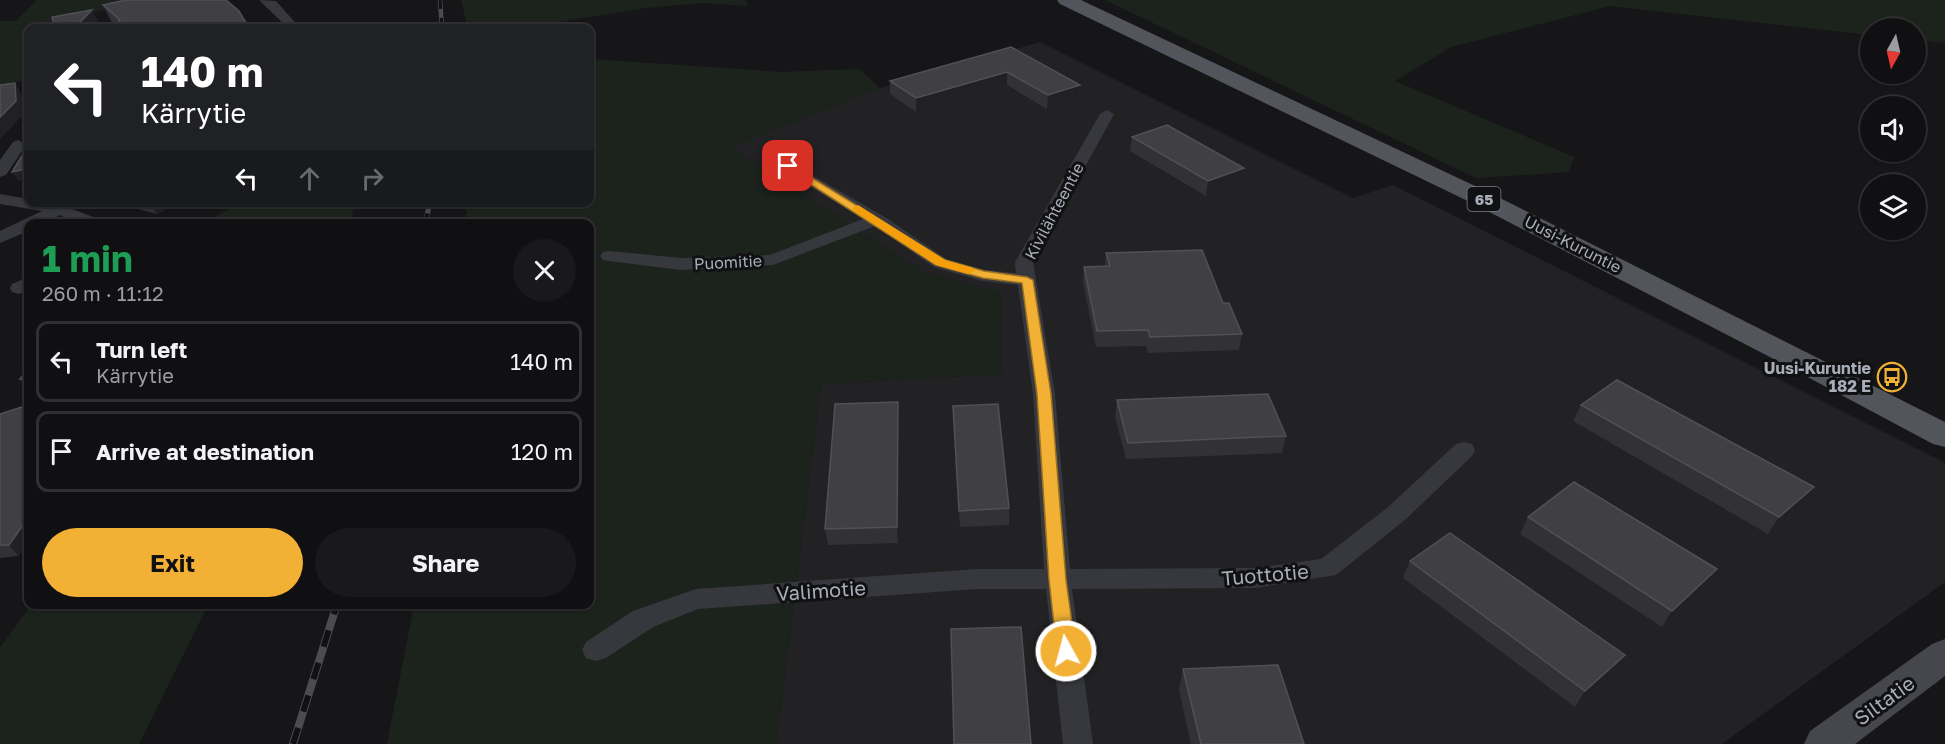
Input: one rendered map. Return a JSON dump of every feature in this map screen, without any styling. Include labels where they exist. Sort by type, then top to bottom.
[{"type":"main road","name":"Uusi-Kuruntie","points":[[1065,0],[1483,199],[1945,436]]},
{"type":"main road","name":"Siltatie","points":[[1824,744],[1945,655]]},
{"type":"street","points":[[265,0],[272,4],[290,24]]},
{"type":"street","name":"Kivilähteentie","points":[[1078,744],[1058,580],[1044,394],[1024,262],[1107,114]]},
{"type":"street","points":[[0,172],[18,145]]},
{"type":"street","points":[[788,166],[876,220],[940,263],[983,275],[1027,280]]},
{"type":"street","points":[[1,198],[24,201]]},
{"type":"street","points":[[39,219],[64,207]]},
{"type":"street","points":[[68,207],[87,219]]},
{"type":"street","name":"Puomitie","points":[[609,256],[681,264],[773,260],[876,220]]},
{"type":"street","points":[[0,238],[24,226]]},
{"type":"street","name":"Tuottotie","points":[[1058,580],[1255,578],[1327,568],[1396,514],[1464,450]]},
{"type":"street","name":"Valimotie","points":[[596,650],[643,619],[696,599],[977,579],[1058,580]]},
{"type":"shaded area","points":[[37,0],[145,0],[46,24],[24,24],[24,80],[0,87],[0,21],[16,21]]},
{"type":"shaded area","points":[[461,0],[744,0],[748,3],[747,6],[703,3],[645,8],[558,22],[467,24]]},
{"type":"shaded area","points":[[1105,0],[1945,0],[1945,43],[1926,41],[1926,18],[1860,18],[1860,34],[1610,6],[1451,47],[1395,81],[1574,157],[1569,172],[1476,178]]},
{"type":"shaded area","points":[[1040,42],[1353,198],[1393,185],[1945,463],[1945,582],[1722,744],[779,744],[777,737],[821,384],[1001,374],[1002,293],[922,271],[731,147],[880,88]]},
{"type":"shaded area","points":[[594,59],[781,72],[859,69],[880,88],[732,147],[922,271],[1002,292],[1001,374],[821,384],[777,737],[779,744],[387,744],[413,609],[594,609],[594,219],[466,219],[467,207],[594,207]]},
{"type":"shaded area","points":[[232,207],[354,207],[351,219],[212,219]]},
{"type":"shaded area","points":[[28,609],[206,609],[139,744],[0,744],[0,648]]},
{"type":"building","points":[[126,0],[226,0],[239,11],[247,24],[118,24],[120,20],[103,5]]},
{"type":"building","points":[[92,10],[78,24],[54,24],[52,17]]},
{"type":"building","points":[[1011,47],[1080,85],[1048,95],[1007,72],[916,98],[890,81]]},
{"type":"building","points":[[15,83],[16,101],[0,117],[0,85]]},
{"type":"building","points":[[1167,125],[1244,168],[1208,181],[1132,137]]},
{"type":"building","points":[[24,152],[24,170],[12,172]]},
{"type":"building","points":[[1202,250],[1223,303],[1229,303],[1242,334],[1150,337],[1148,330],[1097,331],[1084,267],[1110,266],[1106,253]]},
{"type":"building","points":[[1617,380],[1814,487],[1779,517],[1581,405]]},
{"type":"building","points":[[1268,394],[1286,436],[1128,443],[1117,400]]},
{"type":"building","points":[[898,402],[897,527],[825,529],[835,404]]},
{"type":"building","points":[[998,404],[1009,508],[959,511],[953,406]]},
{"type":"building","points":[[24,406],[24,524],[9,545],[0,545],[0,414]]},
{"type":"building","points":[[1574,482],[1717,569],[1672,611],[1528,517]]},
{"type":"building","points":[[1450,533],[1625,655],[1585,691],[1410,561]]},
{"type":"building","points":[[1021,627],[1031,744],[954,744],[951,629]]},
{"type":"building","points":[[1278,665],[1304,744],[1201,744],[1183,669]]},
{"type":"railway","points":[[440,0],[442,24]]},
{"type":"railway","points":[[426,219],[429,207]]},
{"type":"railway","points":[[293,744],[335,609]]},
{"type":"slow traffic","points":[[858,208],[940,263],[968,271]]},
{"type":"place","name":"Uusi-Kuruntie 182 E","points":[[1892,377]]},
{"type":"route","points":[[788,166],[882,223],[940,263],[983,275],[1027,280],[1044,394],[1058,580],[1066,651]]}]
